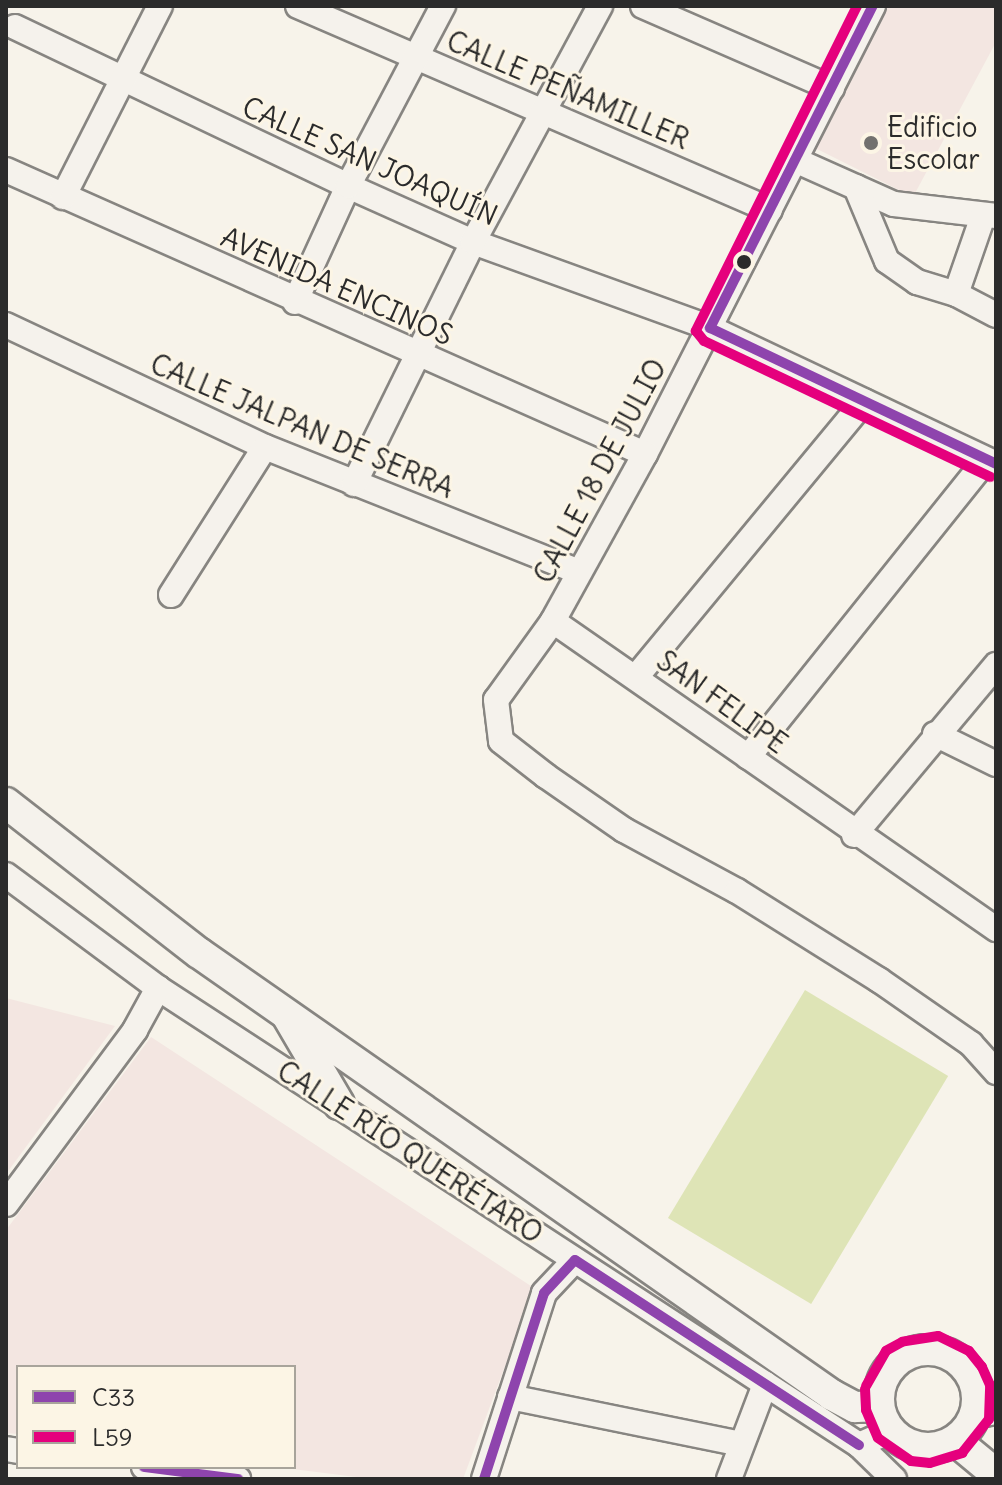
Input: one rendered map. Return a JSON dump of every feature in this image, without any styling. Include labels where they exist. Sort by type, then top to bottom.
[{"type":"main road","name":"CALLE RÍO QUERÉTARO","points":[[6,803],[287,1015],[832,1395],[885,1419]]},
{"type":"main road","points":[[287,1015],[339,1104]]},
{"type":"main road","points":[[935,1350],[961,1362],[970,1374],[977,1401],[985,1414],[956,1441],[928,1449],[901,1441],[885,1419],[879,1390],[894,1363],[906,1355],[935,1350]]},
{"type":"main road","points":[[956,1441],[996,1474]]},
{"type":"street","points":[[63,197],[160,6]]},
{"type":"street","name":"CALLE PEÑAMILLER","points":[[298,6],[770,210]]},
{"type":"street","points":[[295,302],[348,186],[443,6]]},
{"type":"street","points":[[354,484],[473,242],[600,6]]},
{"type":"street","points":[[643,6],[832,88]]},
{"type":"street","name":"CALLE 18 DE JULIO","points":[[873,6],[645,454],[553,621],[496,700],[501,741],[624,830],[737,891],[879,980],[971,1044],[996,1072]]},
{"type":"street","name":"CALLE SAN JOAQUÍN","points":[[15,27],[123,82],[473,242],[710,328],[991,462]]},
{"type":"street","points":[[795,160],[894,204],[990,216],[956,294]]},
{"type":"street","name":"AVENIDA ENCINOS","points":[[6,170],[295,302],[645,454]]},
{"type":"street","points":[[856,187],[887,261],[917,282],[956,294],[996,315]]},
{"type":"street","name":"CALLE JALPAN DE SERRA","points":[[6,325],[265,447],[579,572]]},
{"type":"street","points":[[636,677],[864,401]]},
{"type":"street","points":[[171,595],[265,447]]},
{"type":"street","points":[[748,757],[991,462]]},
{"type":"street","name":"SAN FELIPE","points":[[553,621],[636,677],[854,835],[996,929]]},
{"type":"street","points":[[854,835],[935,734],[996,665]]},
{"type":"street","points":[[935,734],[996,764]]},
{"type":"street","name":"CALLE RÍO QUERÉTARO","points":[[6,875],[158,988],[859,1445],[871,1472],[894,1479]]},
{"type":"street","points":[[6,1204],[135,1030],[158,988]]},
{"type":"street","points":[[484,1479],[544,1293],[575,1260]]},
{"type":"street","points":[[729,1479],[765,1384]]},
{"type":"street","points":[[510,1397],[741,1444]]},
{"type":"street","points":[[859,1445],[885,1419]]},
{"type":"street","points":[[159,1469],[238,1479]]},
{"type":"shaded area","points":[[884,6],[996,6],[996,42],[913,197],[813,147]]},
{"type":"shaded area","points":[[6,998],[115,1026],[6,1174]]},
{"type":"shaded area","points":[[151,1037],[534,1288],[463,1479],[372,1479],[293,1469],[296,1469],[296,1365],[16,1365],[16,1434],[6,1433],[6,1230]]},
{"type":"green space","points":[[805,990],[948,1076],[811,1304],[668,1218]]},
{"type":"transit line","name":"L59","points":[[857,6],[696,331],[704,341],[990,477]]},
{"type":"transit line","name":"C33","points":[[710,328],[873,6]]},
{"type":"transit line","name":"C33","points":[[710,328],[996,464]]},
{"type":"transit line","name":"C33","points":[[575,1260],[859,1445]]},
{"type":"transit line","name":"C33","points":[[484,1479],[544,1293],[575,1260]]},
{"type":"transit line","name":"L59","points":[[865,1389],[866,1410],[878,1438],[911,1461],[930,1463],[962,1453],[989,1419],[990,1385],[982,1367],[969,1351],[938,1336],[902,1342],[886,1351],[866,1386]]},
{"type":"transit line","name":"C33","points":[[160,1469],[238,1479]]},
{"type":"place","name":"Edificio Escolar","points":[[871,143]]}]
